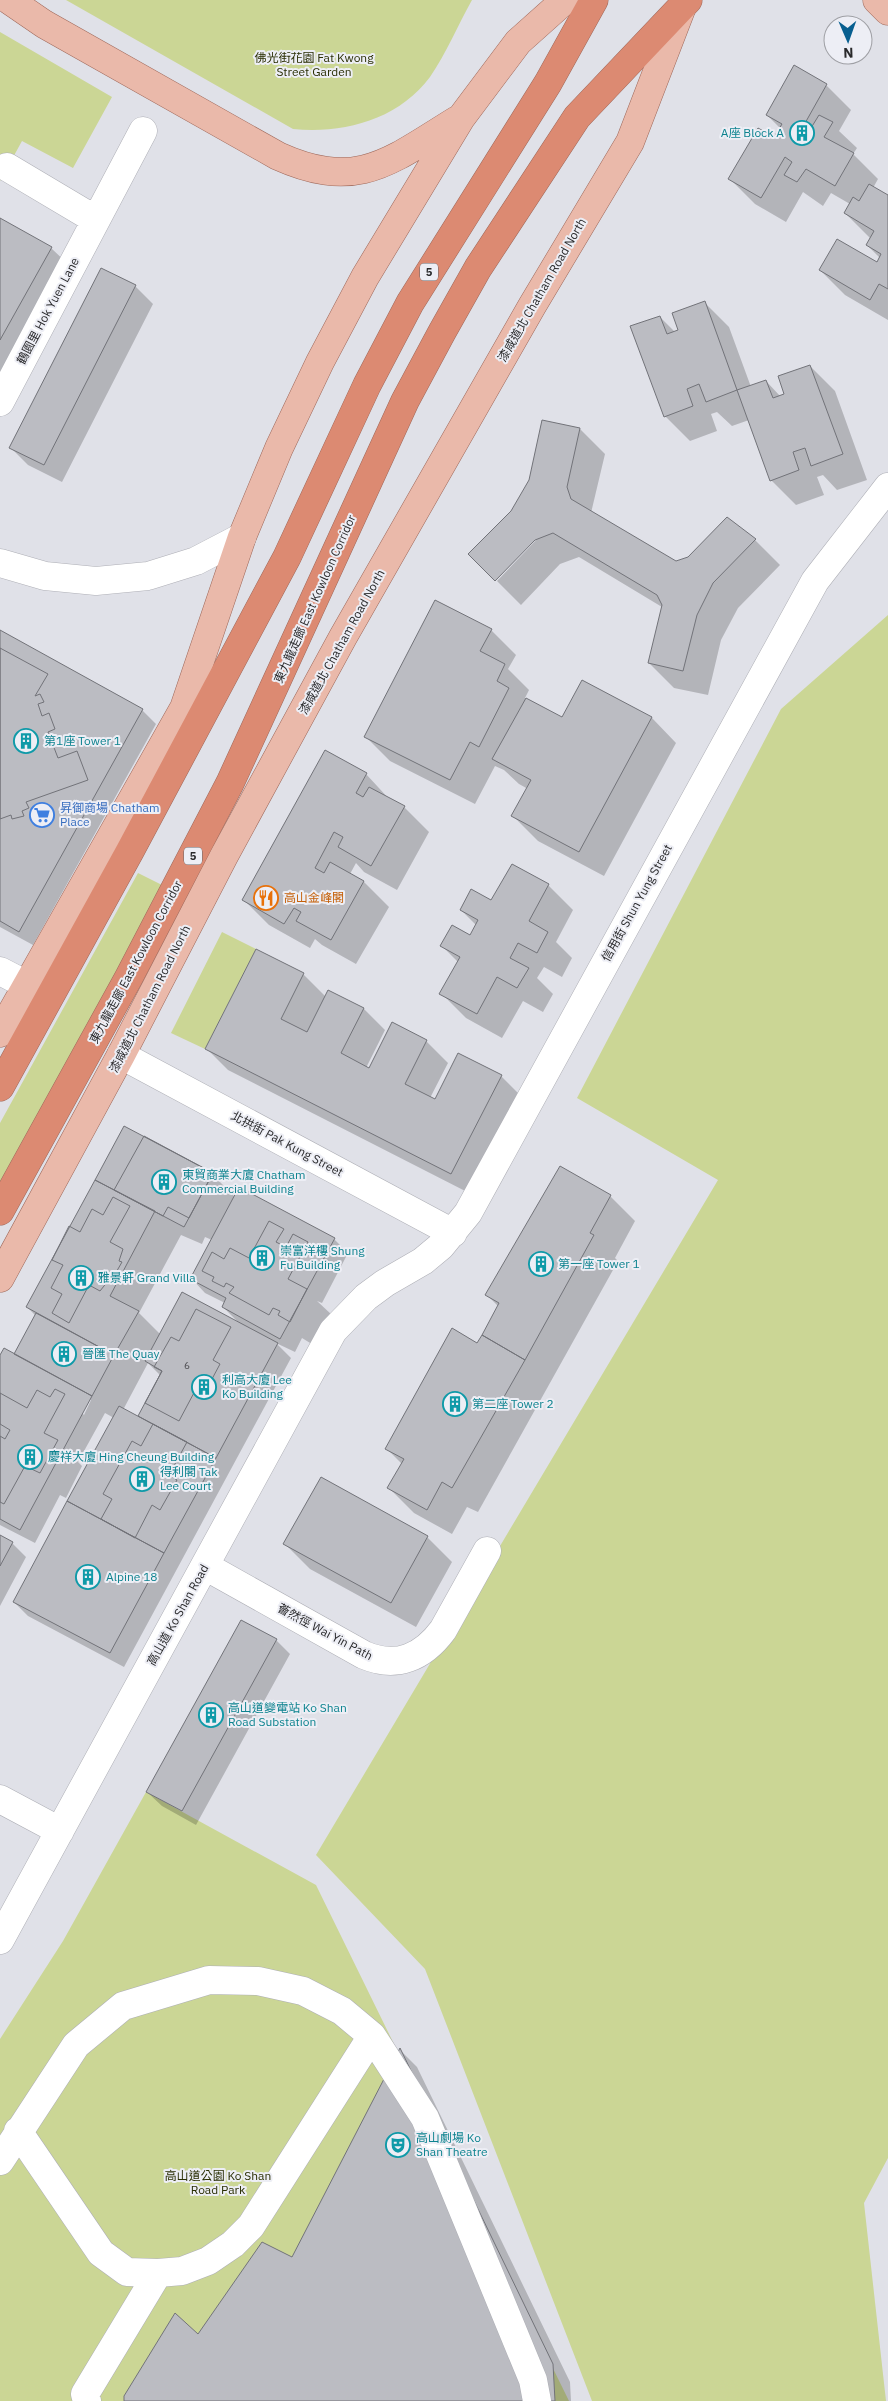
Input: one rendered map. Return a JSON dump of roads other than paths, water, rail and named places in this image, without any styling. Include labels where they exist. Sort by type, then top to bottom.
[{"type":"highway","name":"5","points":[[0,1086],[287,557],[366,385],[410,303],[548,83],[594,0]]},
{"type":"highway","name":"漆咸道北 Chatham Road North","points":[[364,491],[405,401],[442,332],[478,268],[540,172],[577,117],[685,3]]},
{"type":"highway","name":"東九龍走廊 East Kowloon Corridor","points":[[0,1211],[129,977],[217,808],[274,690],[364,491]]},
{"type":"main road","points":[[9,0],[44,24],[278,156],[300,166],[322,172],[360,171],[383,164],[461,118]]},
{"type":"main road","points":[[0,1033],[184,708],[242,537],[279,448],[320,362],[365,277],[461,118],[518,42],[565,0]]},
{"type":"main road","points":[[877,0],[888,10]]},
{"type":"main road","name":"漆咸道北 Chatham Road North","points":[[0,1278],[343,637],[532,306],[630,142],[685,3]]},
{"type":"street","name":"鶴園里 Hok Yuen Lane","points":[[0,402],[143,131]]},
{"type":"street","points":[[7,167],[96,220]]},
{"type":"street","name":"信用街 Shun Yung Street","points":[[366,1297],[385,1283],[423,1261],[454,1233],[468,1213],[814,581],[888,487]]},
{"type":"street","points":[[0,563],[45,576],[96,581],[148,576],[196,561],[242,537]]},
{"type":"street","points":[[0,972],[27,985]]},
{"type":"street","name":"北拱街 Pak Kung Street","points":[[121,1055],[454,1233]]},
{"type":"street","name":"高山道 Ko Shan Road","points":[[0,1940],[333,1331],[366,1297]]},
{"type":"street","name":"薈然徑 Wai Yin Path","points":[[205,1566],[364,1655],[376,1660],[400,1660],[425,1651],[435,1641],[487,1551]]},
{"type":"street","points":[[0,1799],[60,1831]]},
{"type":"street","points":[[0,2161],[76,2045],[123,2006],[208,1980],[258,1981],[304,1991],[342,2011],[372,2036],[425,2118],[533,2380],[537,2401]]},
{"type":"street","points":[[18,2131],[102,2253],[127,2272],[158,2273],[182,2270],[208,2262],[233,2244],[250,2226],[372,2036]]},
{"type":"street","points":[[87,2401],[85,2394],[158,2273]]},
{"type":"place","name":"A座 Block A","points":[[802,133]]},
{"type":"place","name":"第1座 Tower 1","points":[[26,741]]},
{"type":"place","name":"昇御商場 Chatham Place","points":[[42,815]]},
{"type":"place","name":"高山金峰閣","points":[[266,898]]},
{"type":"place","name":"東貿商業大廈 Chatham Commercial Building","points":[[164,1182]]},
{"type":"place","name":"崇富洋樓 Shung Fu Building","points":[[262,1258]]},
{"type":"place","name":"第一座 Tower 1","points":[[541,1264]]},
{"type":"place","name":"雅景軒 Grand Villa","points":[[81,1278]]},
{"type":"place","name":"晉匯 The Quay","points":[[64,1354]]},
{"type":"place","name":"利高大廈 Lee Ko Building","points":[[204,1387]]},
{"type":"place","name":"第二座 Tower 2","points":[[455,1404]]},
{"type":"place","name":"慶祥大廈 Hing Cheung Building","points":[[30,1457]]},
{"type":"place","name":"得利閣 Tak Lee Court","points":[[142,1479]]},
{"type":"place","name":"Alpine 18","points":[[88,1577]]},
{"type":"place","name":"高山道變電站 Ko Shan Road Substation","points":[[211,1715]]},
{"type":"place","name":"高山劇場 Ko Shan Theatre","points":[[398,2145]]},
{"type":"park label","name":"佛光街花園 Fat Kwong Street Garden","points":[[314,65]]},
{"type":"park label","name":"高山道公園 Ko Shan Road Park","points":[[218,2183]]}]
